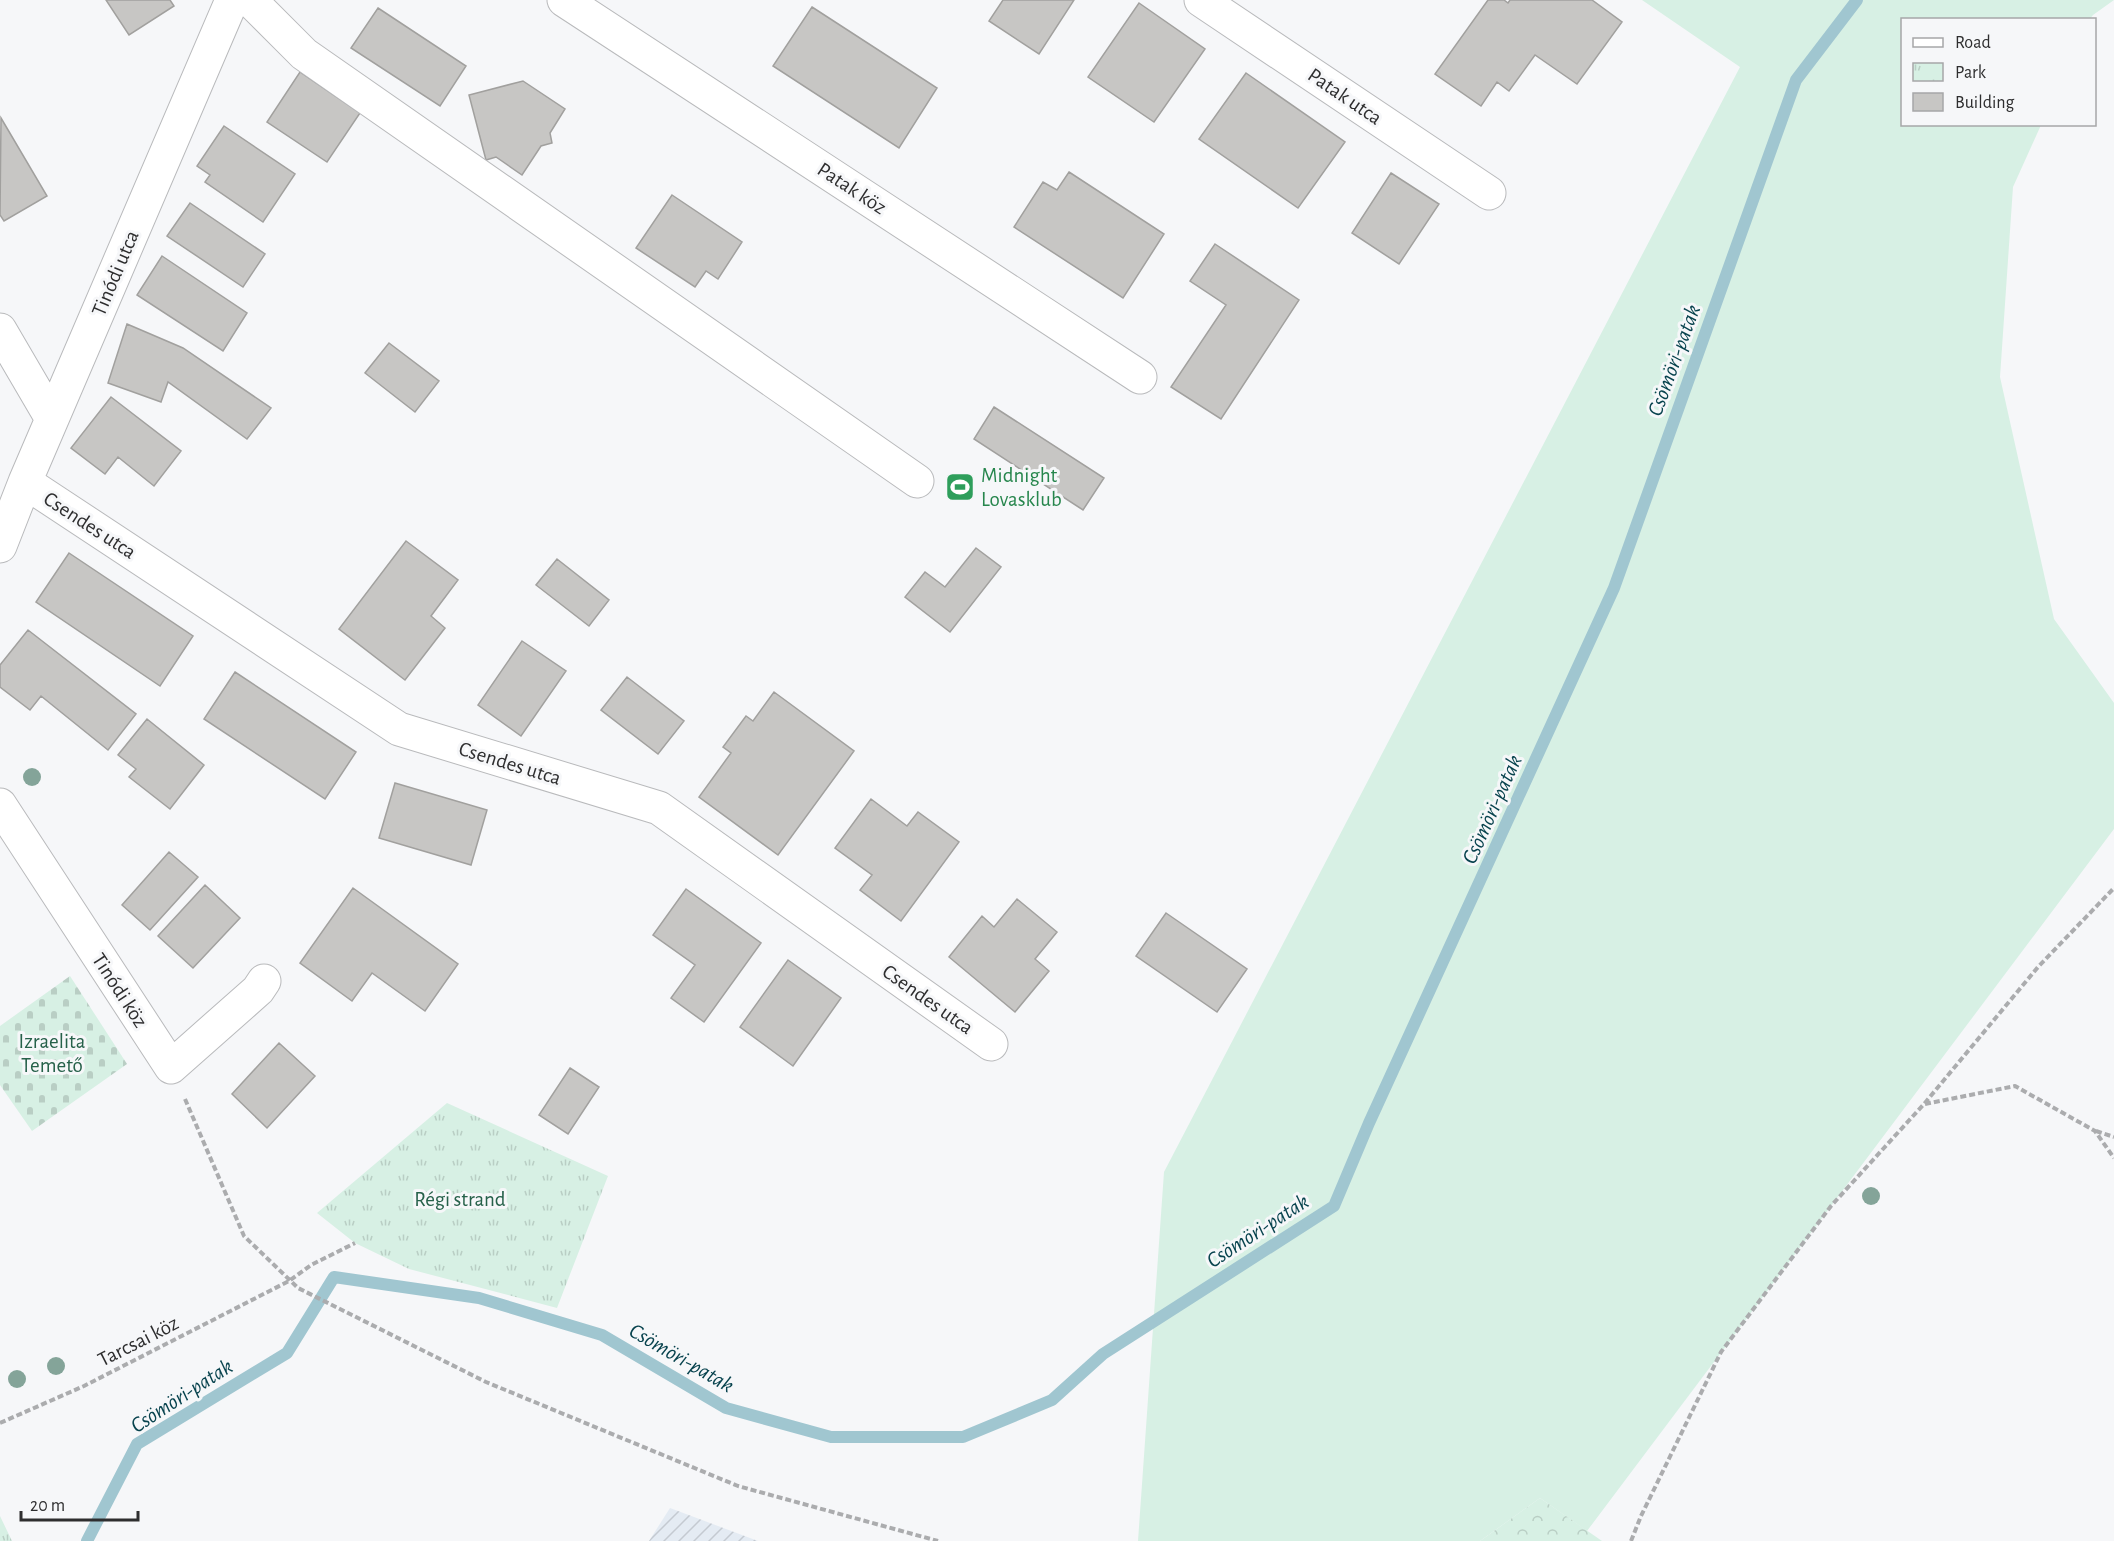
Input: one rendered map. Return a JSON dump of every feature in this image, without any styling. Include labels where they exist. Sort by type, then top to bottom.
[{"type":"street","name":"Tinódi utca","points":[[0,546],[25,482],[232,0]]},
{"type":"street","points":[[250,0],[304,54],[917,482]]},
{"type":"street","name":"Patak köz","points":[[564,0],[1140,377]]},
{"type":"street","name":"Patak utca","points":[[1201,0],[1489,193]]},
{"type":"street","points":[[0,330],[52,419]]},
{"type":"street","name":"Csendes utca","points":[[25,482],[399,729],[659,808],[991,1044]]},
{"type":"street","name":"Tinódi köz","points":[[0,805],[171,1067]]},
{"type":"street","points":[[171,1067],[258,990],[264,981]]},
{"type":"path","points":[[1631,1541],[1721,1352],[1831,1206],[1924,1104],[2038,967],[2114,888]]},
{"type":"path","points":[[171,1067],[244,1236],[298,1288],[486,1382],[738,1486],[938,1541]]},
{"type":"path","points":[[1924,1104],[2015,1086],[2095,1131],[2114,1137]]},
{"type":"path","points":[[2095,1131],[2114,1158]]},
{"type":"path","name":"Tarcsai köz","points":[[0,1423],[84,1386],[289,1281],[311,1265],[355,1243]]},
{"type":"shaded area","points":[[670,1508],[758,1541],[649,1541]]},
{"type":"green space","points":[[1642,0],[2114,0],[2091,18],[1901,18],[1901,126],[2041,126],[2013,187],[2000,377],[2054,619],[2114,703],[2114,829],[1587,1531],[1540,1498],[1480,1541],[1138,1541],[1164,1172],[1740,67]]},
{"type":"green space","name":"Izraelita Temető","points":[[70,976],[127,1064],[32,1131],[0,1085],[0,1026]]},
{"type":"green space","name":"Régi strand","points":[[447,1103],[608,1176],[557,1308],[409,1269],[355,1243],[317,1213]]},
{"type":"green space","points":[[1540,1498],[1602,1541],[1480,1541]]},
{"type":"green space","points":[[0,1516],[12,1541],[0,1541]]},
{"type":"building","points":[[106,0],[170,0],[174,6],[129,35]]},
{"type":"building","points":[[1003,0],[1074,0],[1039,54],[989,21]]},
{"type":"building","points":[[1488,0],[1504,0],[1508,3],[1510,0],[1592,0],[1622,22],[1577,84],[1535,55],[1509,91],[1497,82],[1481,106],[1435,74]]},
{"type":"building","points":[[1139,3],[1205,49],[1154,122],[1088,77]]},
{"type":"building","points":[[812,7],[937,88],[899,148],[773,66]]},
{"type":"building","points":[[378,8],[466,66],[440,106],[351,48]]},
{"type":"building","points":[[300,72],[360,113],[327,162],[267,122]]},
{"type":"building","points":[[1246,73],[1345,142],[1298,208],[1199,139]]},
{"type":"building","points":[[523,81],[565,109],[550,133],[552,143],[541,146],[522,175],[496,157],[486,160],[469,95]]},
{"type":"building","points":[[1,118],[47,196],[4,221],[0,215]]},
{"type":"building","points":[[224,126],[295,174],[263,222],[205,182],[210,175],[197,166]]},
{"type":"building","points":[[1069,172],[1164,234],[1123,298],[1014,227],[1043,182],[1057,190]]},
{"type":"building","points":[[1391,173],[1439,204],[1399,264],[1352,233]]},
{"type":"building","points":[[672,195],[742,242],[718,279],[706,271],[695,287],[636,248]]},
{"type":"building","points":[[190,203],[265,254],[243,287],[167,236]]},
{"type":"building","points":[[1215,244],[1299,300],[1221,419],[1171,387],[1226,305],[1190,281]]},
{"type":"building","points":[[162,256],[247,313],[223,351],[137,295]]},
{"type":"building","points":[[127,324],[183,348],[271,408],[247,439],[168,382],[161,402],[108,383]]},
{"type":"building","points":[[389,343],[439,381],[415,412],[365,373]]},
{"type":"building","points":[[111,397],[181,451],[154,486],[118,457],[105,474],[71,448]]},
{"type":"building","points":[[994,407],[1104,478],[1083,510],[974,439]]},
{"type":"building","points":[[406,541],[458,580],[431,616],[445,628],[405,680],[339,629]]},
{"type":"building","points":[[976,548],[1001,567],[950,632],[905,597],[925,572],[945,587]]},
{"type":"building","points":[[69,553],[193,636],[160,686],[36,602]]},
{"type":"building","points":[[557,559],[609,600],[589,626],[536,585]]},
{"type":"building","points":[[28,630],[136,714],[108,750],[41,696],[30,710],[0,687],[0,665]]},
{"type":"building","points":[[522,641],[566,671],[521,736],[478,705]]},
{"type":"building","points":[[235,672],[356,752],[325,799],[204,719]]},
{"type":"building","points":[[627,677],[684,721],[658,754],[601,710]]},
{"type":"building","points":[[774,692],[854,751],[778,855],[699,797],[731,753],[723,747],[746,716],[753,721]]},
{"type":"building","points":[[147,719],[204,765],[170,809],[129,777],[136,769],[118,755]]},
{"type":"building","points":[[395,783],[487,810],[471,865],[379,838]]},
{"type":"building","points":[[871,799],[907,826],[918,812],[959,842],[901,921],[860,890],[872,875],[835,848]]},
{"type":"building","points":[[169,852],[198,877],[150,930],[122,905]]},
{"type":"building","points":[[205,885],[240,918],[193,968],[158,936]]},
{"type":"building","points":[[353,888],[458,964],[425,1011],[372,973],[352,1001],[300,963]]},
{"type":"building","points":[[686,889],[761,943],[704,1022],[671,998],[695,965],[653,935]]},
{"type":"building","points":[[1017,899],[1057,932],[1035,959],[1049,971],[1015,1012],[949,957],[982,916],[994,927]]},
{"type":"building","points":[[1166,913],[1247,969],[1217,1012],[1136,956]]},
{"type":"building","points":[[788,960],[841,998],[793,1066],[740,1027]]},
{"type":"building","points":[[279,1043],[315,1076],[267,1128],[232,1094]]},
{"type":"building","points":[[570,1068],[599,1087],[568,1134],[539,1115]]},
{"type":"waterway","name":"Csömöri-patak","points":[[87,1541],[137,1444],[287,1353],[334,1277],[479,1298],[602,1335],[726,1408],[831,1437],[963,1437],[1052,1400],[1103,1354],[1334,1206],[1369,1123],[1614,588],[1796,80],[1857,0]]},
{"type":"place","name":"Midnight Lovasklub","points":[[960,487]]}]
